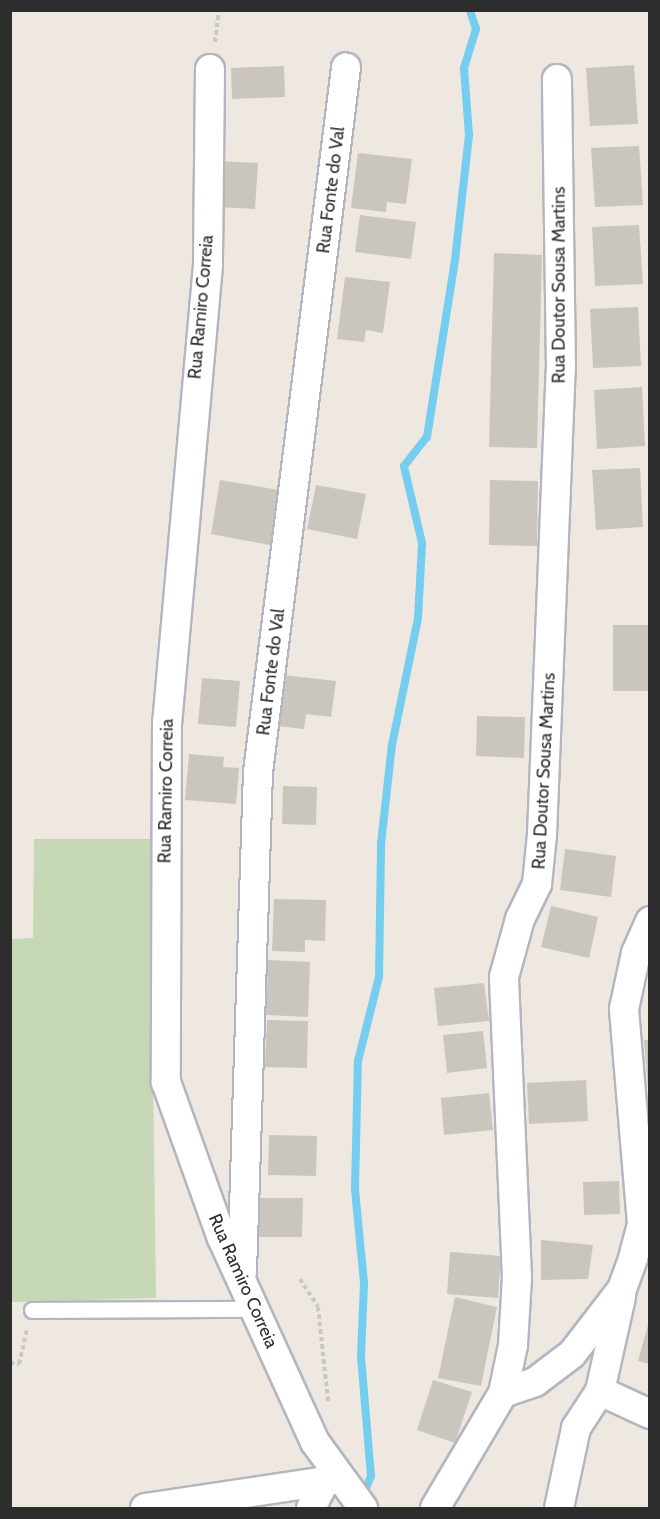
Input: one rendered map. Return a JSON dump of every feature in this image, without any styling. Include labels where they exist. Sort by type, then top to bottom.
[{"type":"street","name":"Rua Fonte do Val","points":[[242,1281],[258,772],[346,67]]},
{"type":"street","name":"Rua Ramiro Correia","points":[[210,69],[208,265],[166,722],[165,1046],[173,1106],[242,1281],[332,1480],[363,1509]]},
{"type":"street","name":"Rua Doutor Sousa Martins","points":[[435,1509],[503,1393],[513,1345],[518,1277],[504,977],[520,919],[537,884],[549,695],[561,370],[557,79]]},
{"type":"street","points":[[559,1509],[574,1434],[586,1407],[600,1391],[622,1289],[642,1224],[624,1009],[636,953],[650,921]]},
{"type":"street","points":[[503,1393],[535,1382],[572,1354],[622,1289]]},
{"type":"street","points":[[600,1391],[650,1414]]},
{"type":"street","points":[[145,1509],[332,1480]]},
{"type":"street","points":[[311,1509],[332,1480]]},
{"type":"lane","points":[[32,1310],[254,1309]]},
{"type":"path","points":[[300,1279],[318,1306],[326,1362],[328,1406],[315,1442]]},
{"type":"path","points":[[10,1363],[19,1364],[32,1310]]},
{"type":"green space","points":[[34,839],[150,839],[156,1298],[11,1302],[10,939],[33,938]]},
{"type":"building","points":[[634,65],[638,124],[590,126],[586,68]]},
{"type":"building","points":[[284,66],[285,97],[232,99],[231,68]]},
{"type":"building","points":[[639,146],[643,205],[595,207],[591,148]]},
{"type":"building","points":[[358,153],[412,159],[406,204],[387,202],[386,212],[351,208]]},
{"type":"building","points":[[221,161],[258,163],[255,209],[218,207]]},
{"type":"building","points":[[360,215],[416,222],[411,259],[355,252]]},
{"type":"building","points":[[639,225],[643,284],[595,286],[592,227]]},
{"type":"building","points":[[494,253],[542,255],[537,448],[489,447]]},
{"type":"building","points":[[345,277],[390,282],[383,333],[366,330],[364,342],[337,339]]},
{"type":"building","points":[[638,307],[641,366],[593,368],[590,309]]},
{"type":"building","points":[[642,387],[645,446],[597,449],[594,390]]},
{"type":"building","points":[[640,468],[643,527],[596,530],[592,470]]},
{"type":"building","points":[[220,480],[279,490],[270,545],[211,534]]},
{"type":"building","points":[[490,480],[538,481],[537,546],[489,545]]},
{"type":"building","points":[[316,485],[366,494],[357,539],[307,529]]},
{"type":"building","points":[[613,625],[650,625],[650,691],[613,691]]},
{"type":"building","points":[[283,675],[336,681],[331,717],[306,714],[304,729],[277,726]]},
{"type":"building","points":[[202,678],[240,681],[236,727],[198,724]]},
{"type":"building","points":[[477,716],[525,717],[524,758],[476,756]]},
{"type":"building","points":[[189,754],[224,757],[223,767],[239,768],[236,804],[185,800]]},
{"type":"building","points":[[283,786],[317,787],[316,825],[282,824]]},
{"type":"building","points":[[565,849],[616,856],[611,897],[560,890]]},
{"type":"building","points":[[274,899],[326,900],[325,941],[305,940],[305,952],[272,951]]},
{"type":"building","points":[[551,906],[598,917],[589,958],[541,947]]},
{"type":"building","points":[[268,960],[310,962],[308,1017],[266,1015]]},
{"type":"building","points":[[484,983],[489,1021],[438,1026],[434,988]]},
{"type":"building","points":[[267,1020],[308,1021],[307,1068],[265,1067]]},
{"type":"building","points":[[483,1031],[487,1068],[447,1073],[443,1035]]},
{"type":"building","points":[[644,1040],[650,1040],[650,1089],[648,1089]]},
{"type":"building","points":[[586,1080],[588,1121],[529,1124],[527,1083]]},
{"type":"building","points":[[489,1093],[493,1130],[444,1135],[441,1098]]},
{"type":"building","points":[[269,1135],[317,1136],[316,1176],[268,1175]]},
{"type":"building","points":[[619,1181],[620,1214],[584,1215],[583,1182]]},
{"type":"building","points":[[258,1198],[303,1198],[302,1237],[258,1237]]},
{"type":"building","points":[[541,1240],[593,1245],[588,1279],[541,1280]]},
{"type":"building","points":[[450,1252],[501,1256],[498,1298],[447,1294]]},
{"type":"building","points":[[455,1297],[497,1307],[481,1386],[438,1378]]},
{"type":"building","points":[[650,1321],[650,1364],[638,1361]]},
{"type":"building","points":[[433,1380],[472,1392],[455,1443],[417,1430]]},
{"type":"waterway","points":[[366,1488],[371,1476],[361,1357],[364,1283],[355,1189],[358,1061],[379,977],[381,844],[392,745],[418,618],[422,543],[404,466],[427,437],[455,260],[469,135],[464,68],[476,29],[470,10]]}]
